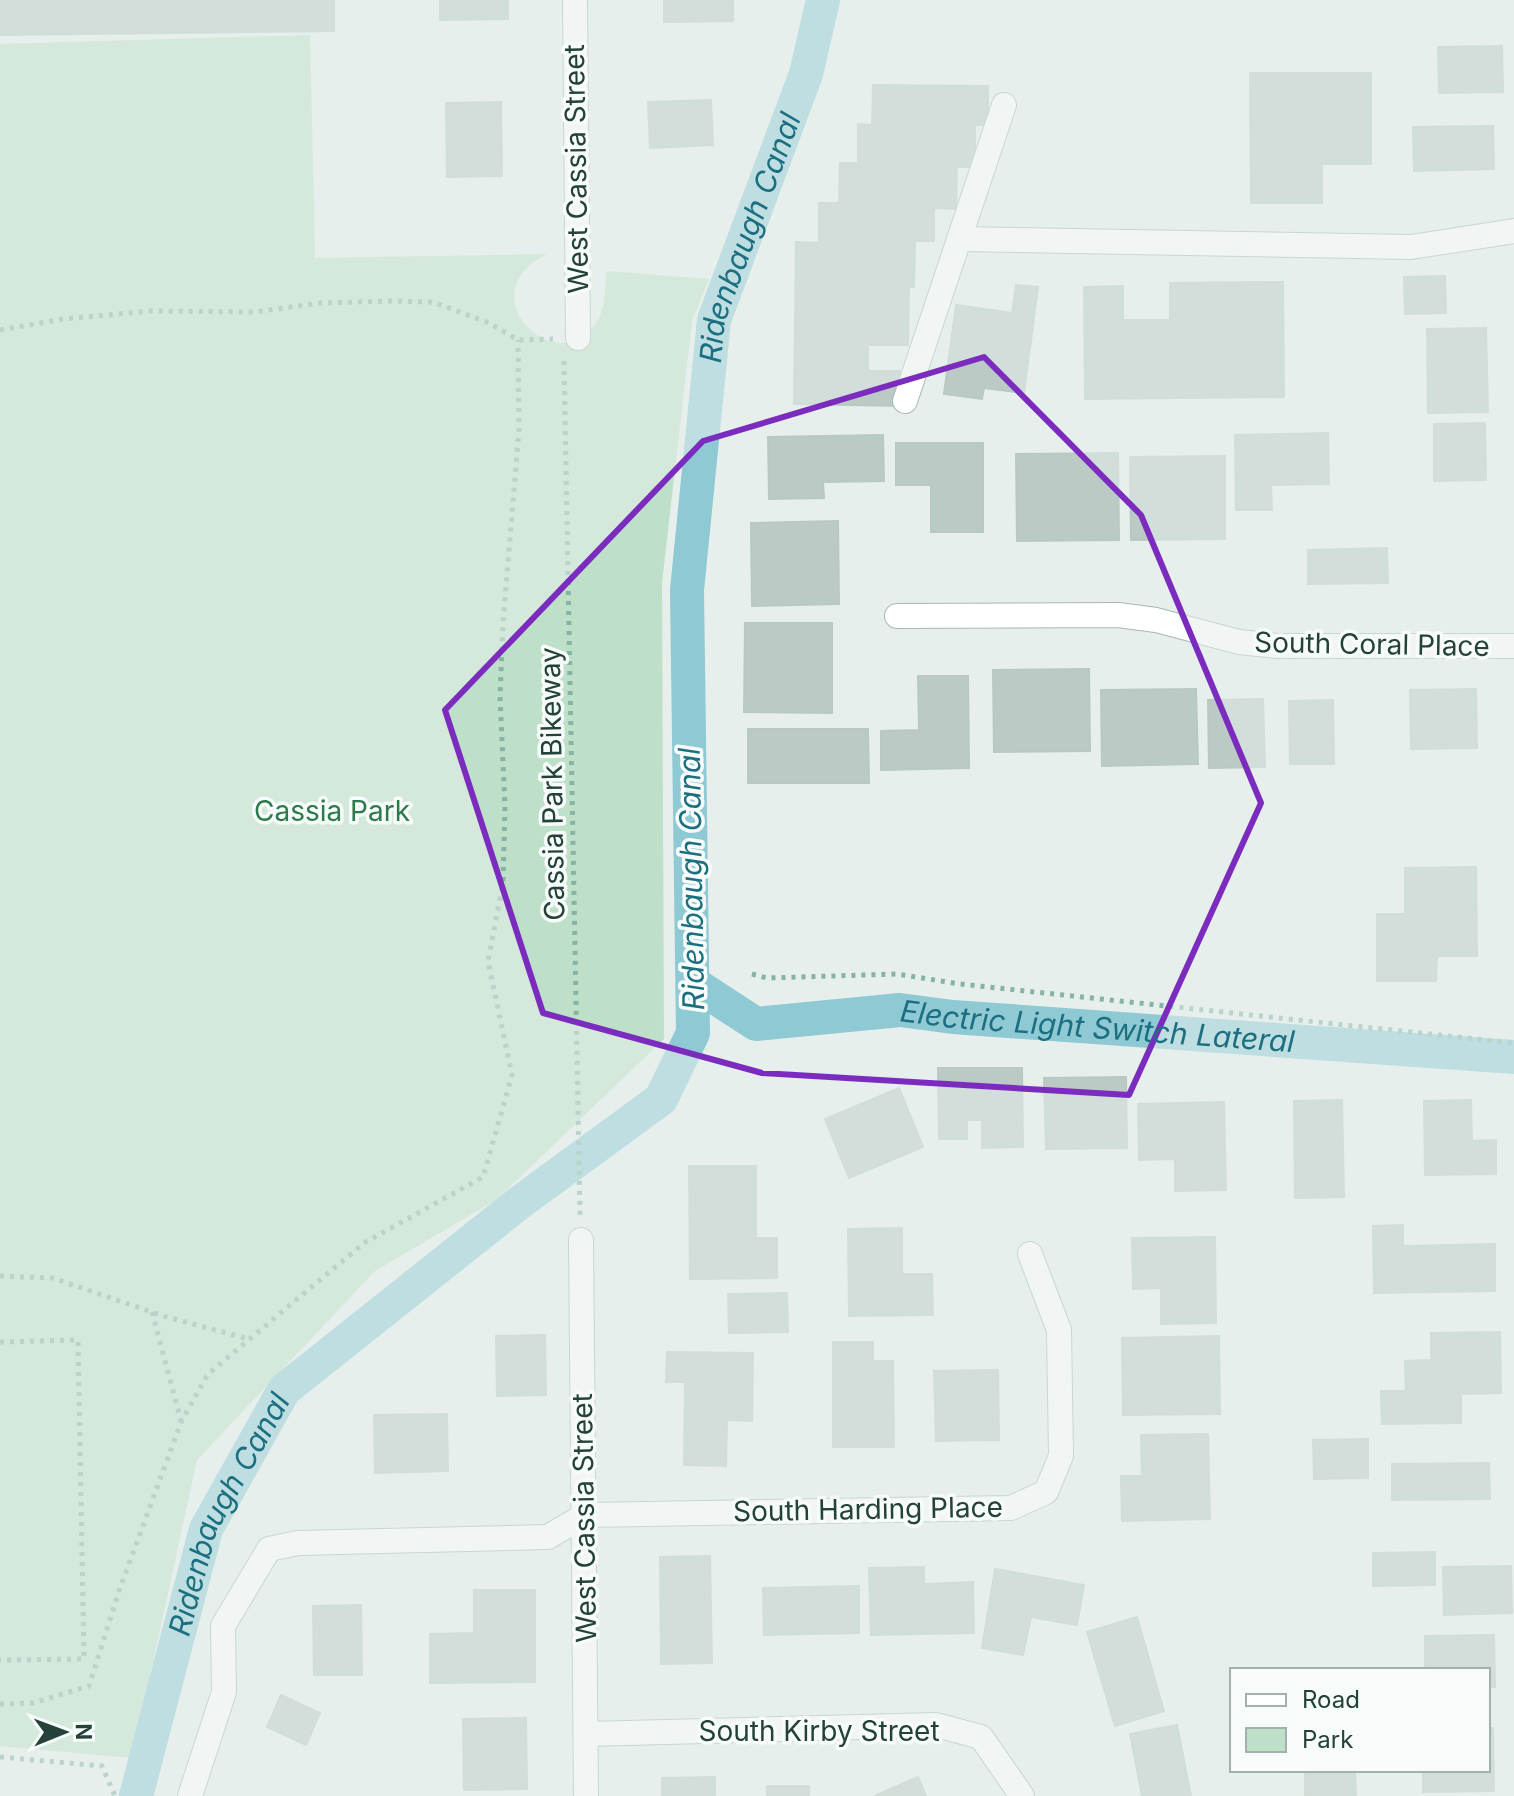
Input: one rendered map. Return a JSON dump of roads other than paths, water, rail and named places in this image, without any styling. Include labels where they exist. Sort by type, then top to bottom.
[{"type":"street","name":"West Cassia Street","points":[[575,0],[578,338]]},
{"type":"street","points":[[905,401],[1004,105]]},
{"type":"street","points":[[959,239],[1411,247],[1514,231]]},
{"type":"street","name":"South Coral Place","points":[[897,616],[1118,615],[1156,620],[1239,642],[1277,646],[1514,646]]},
{"type":"street","name":"West Cassia Street","points":[[581,1240],[586,1796]]},
{"type":"street","name":"South Harding Place","points":[[585,1515],[1011,1508],[1046,1492],[1061,1456],[1059,1330],[1030,1254]]},
{"type":"street","points":[[190,1796],[224,1692],[223,1626],[269,1549],[298,1543],[548,1537],[585,1515]]},
{"type":"street","name":"South Kirby Street","points":[[586,1734],[936,1725],[981,1737],[1022,1796]]},
{"type":"waterway","name":"Ridenbaugh Canal","points":[[136,1796],[206,1529],[284,1390],[519,1203],[661,1099],[693,1033],[687,590],[714,320],[806,74],[823,0]]},
{"type":"waterway","name":"Electric Light Switch Lateral","points":[[693,983],[756,1024],[900,1010],[953,1017],[1514,1057]]},
{"type":"park label","name":"Cassia Park","points":[[332,811]]}]
